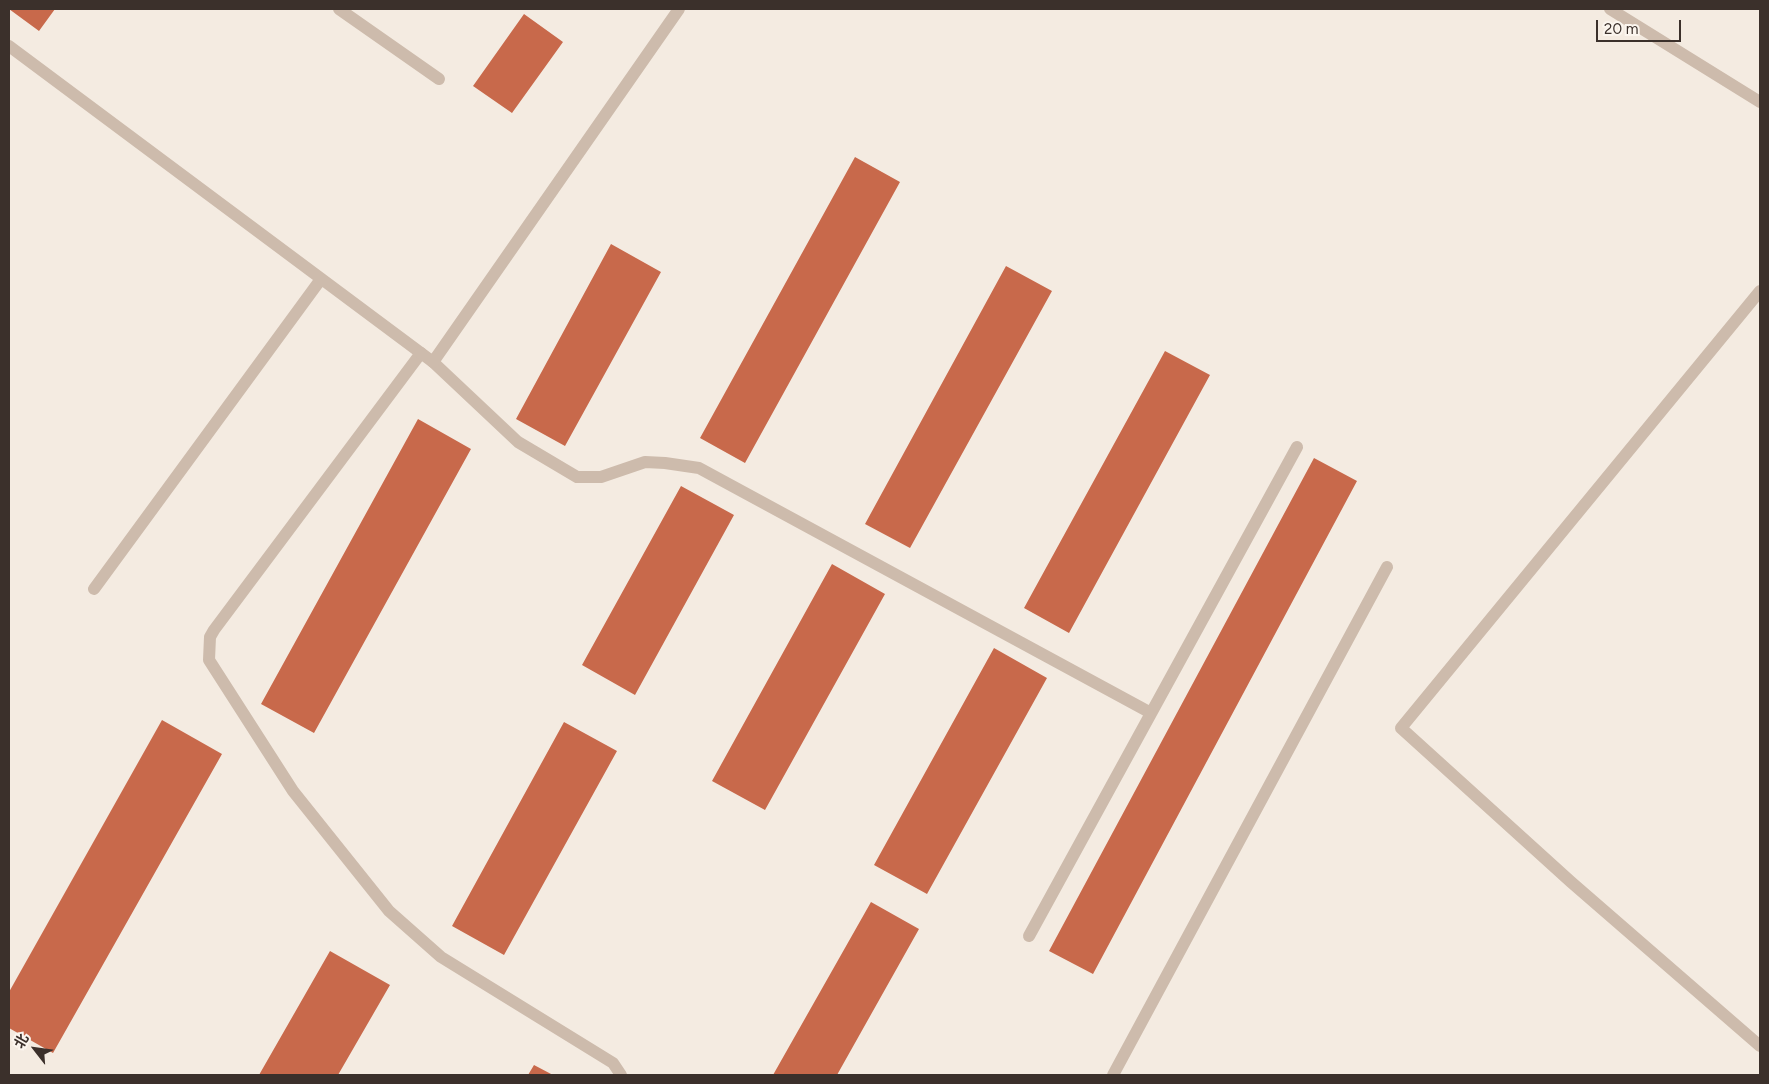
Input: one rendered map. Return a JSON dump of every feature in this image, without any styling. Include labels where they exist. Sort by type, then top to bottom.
[{"type":"street","points":[[339,9],[439,79]]},
{"type":"street","points":[[433,362],[679,9]]},
{"type":"street","points":[[1610,9],[1760,102]]},
{"type":"street","points":[[9,46],[433,362],[518,442],[577,477],[601,477],[644,462],[699,468],[1151,713]]},
{"type":"street","points":[[94,589],[321,279]]},
{"type":"street","points":[[1760,291],[1401,728],[1572,882],[1760,1046]]},
{"type":"street","points":[[421,353],[214,630],[210,637],[209,660],[293,791],[389,911],[440,956],[613,1063],[621,1075]]},
{"type":"street","points":[[1029,936],[1297,447]]},
{"type":"street","points":[[1113,1075],[1387,567]]},
{"type":"building","points":[[9,9],[55,9],[39,31]]},
{"type":"building","points":[[524,14],[563,42],[512,113],[473,86]]},
{"type":"building","points":[[855,157],[900,182],[745,463],[700,438]]},
{"type":"building","points":[[611,244],[661,272],[565,446],[516,419]]},
{"type":"building","points":[[1006,266],[1052,291],[910,548],[865,524]]},
{"type":"building","points":[[1165,351],[1210,375],[1069,633],[1024,608]]},
{"type":"building","points":[[418,419],[471,449],[314,733],[261,704]]},
{"type":"building","points":[[1314,458],[1357,481],[1093,974],[1049,951]]},
{"type":"building","points":[[681,486],[734,515],[635,695],[582,665]]},
{"type":"building","points":[[832,564],[885,594],[765,810],[712,781]]},
{"type":"building","points":[[994,648],[1047,678],[927,894],[874,865]]},
{"type":"building","points":[[162,720],[222,754],[53,1053],[9,1028],[9,992]]},
{"type":"building","points":[[564,722],[617,751],[504,955],[452,926]]},
{"type":"building","points":[[871,902],[919,929],[837,1075],[773,1075]]},
{"type":"building","points":[[330,951],[390,985],[338,1075],[259,1075]]},
{"type":"building","points":[[534,1065],[553,1075],[528,1075]]}]
